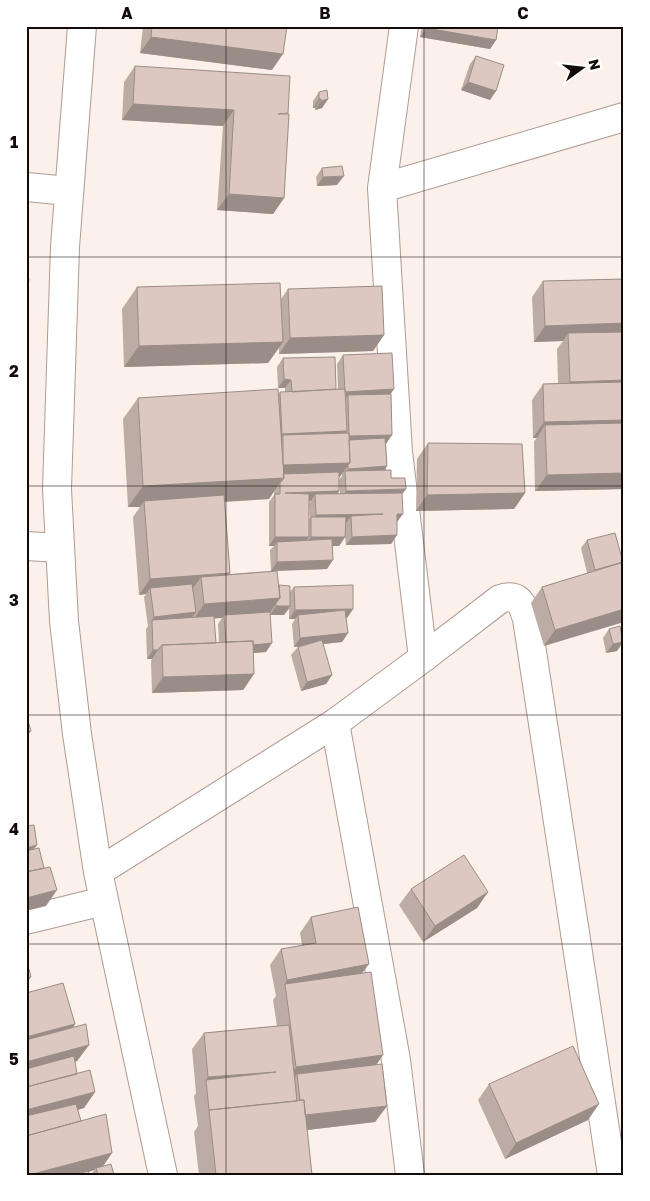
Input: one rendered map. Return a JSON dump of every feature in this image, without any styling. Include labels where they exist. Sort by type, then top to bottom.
[{"type":"street","points":[[82,26],[65,247],[57,490],[64,621],[76,725],[98,872],[163,1175]]},
{"type":"street","points":[[404,26],[382,188],[398,452],[423,658]]},
{"type":"street","points":[[382,188],[624,117]]},
{"type":"street","points":[[26,187],[69,191]]},
{"type":"street","points":[[26,546],[60,548]]},
{"type":"street","points":[[98,872],[335,723],[500,599],[509,596],[517,598],[522,605],[527,619],[612,1175]]},
{"type":"street","points":[[335,723],[394,1051],[410,1175]]},
{"type":"street","points":[[26,920],[104,901]]},
{"type":"building","points":[[152,26],[287,26],[283,54],[151,37]]},
{"type":"building","points":[[426,26],[498,26],[496,40],[426,28]]},
{"type":"building","points":[[476,56],[504,65],[496,91],[468,82]]},
{"type":"building","points":[[135,66],[290,76],[288,113],[278,114],[289,114],[284,198],[229,194],[234,110],[133,104]]},
{"type":"building","points":[[327,90],[328,99],[321,101],[319,99],[319,92]]},
{"type":"building","points":[[342,166],[344,176],[323,177],[322,168]]},
{"type":"building","points":[[26,278],[29,279],[26,297]]},
{"type":"building","points":[[624,279],[624,323],[545,326],[543,281]]},
{"type":"building","points":[[280,283],[283,342],[139,346],[137,287]]},
{"type":"building","points":[[382,286],[384,335],[290,338],[288,289]]},
{"type":"building","points":[[624,332],[624,380],[570,382],[568,333]]},
{"type":"building","points":[[392,353],[394,389],[345,392],[343,355]]},
{"type":"building","points":[[335,357],[336,389],[292,392],[291,380],[284,379],[283,358]]},
{"type":"building","points":[[624,382],[624,420],[544,422],[543,384]]},
{"type":"building","points":[[278,389],[284,478],[143,486],[138,398]]},
{"type":"building","points":[[345,389],[347,431],[282,434],[280,392]]},
{"type":"building","points":[[391,394],[392,435],[349,436],[348,395]]},
{"type":"building","points":[[624,423],[624,473],[547,475],[545,425]]},
{"type":"building","points":[[349,433],[350,463],[283,465],[283,435]]},
{"type":"building","points":[[385,438],[387,466],[348,469],[350,463],[349,440]]},
{"type":"building","points":[[428,443],[522,444],[525,493],[427,495]]},
{"type":"building","points":[[391,470],[391,478],[405,478],[406,489],[346,491],[345,471]]},
{"type":"building","points":[[339,472],[339,491],[285,493],[309,494],[309,537],[275,537],[275,494],[280,494],[280,483],[284,478],[283,474]]},
{"type":"building","points":[[402,493],[403,514],[397,514],[397,535],[352,537],[351,516],[383,514],[316,515],[315,494]]},
{"type":"building","points":[[224,495],[230,573],[150,579],[144,501]]},
{"type":"building","points":[[311,517],[346,517],[345,537],[311,537]]},
{"type":"building","points":[[615,533],[623,562],[595,570],[587,540]]},
{"type":"building","points":[[332,539],[333,560],[277,562],[277,542]]},
{"type":"building","points":[[624,562],[624,609],[555,630],[542,587]]},
{"type":"building","points":[[277,571],[280,598],[204,604],[201,577]]},
{"type":"building","points":[[192,584],[196,612],[154,617],[150,588]]},
{"type":"building","points":[[279,585],[290,586],[290,606],[276,606],[280,598]]},
{"type":"building","points":[[353,585],[353,609],[295,610],[294,587]]},
{"type":"building","points":[[345,610],[348,633],[300,638],[298,615]]},
{"type":"building","points":[[270,612],[272,643],[253,645],[253,641],[226,642],[224,615]]},
{"type":"building","points":[[214,616],[216,643],[162,645],[158,650],[153,650],[152,620]]},
{"type":"building","points":[[620,626],[623,642],[613,644],[609,629]]},
{"type":"building","points":[[322,640],[332,675],[307,682],[298,647]]},
{"type":"building","points":[[253,641],[254,674],[163,677],[162,645]]},
{"type":"building","points":[[26,714],[31,731],[26,732]]},
{"type":"building","points":[[34,825],[37,845],[26,848],[26,826]]},
{"type":"building","points":[[39,848],[44,868],[26,872],[26,851]]},
{"type":"building","points":[[464,855],[488,892],[435,926],[411,889]]},
{"type":"building","points":[[50,867],[57,890],[26,898],[26,872]]},
{"type":"building","points":[[358,907],[369,964],[287,980],[281,949],[316,943],[311,917]]},
{"type":"building","points":[[26,969],[29,969],[31,977],[26,978]]},
{"type":"building","points":[[371,972],[383,1055],[296,1067],[285,984]]},
{"type":"building","points":[[63,983],[75,1024],[26,1037],[26,993]]},
{"type":"building","points":[[86,1024],[89,1045],[26,1062],[26,1040]]},
{"type":"building","points":[[289,1025],[297,1101],[209,1110],[206,1080],[276,1072],[208,1077],[204,1033]]},
{"type":"building","points":[[573,1046],[599,1104],[516,1143],[489,1084]]},
{"type":"building","points":[[74,1056],[77,1074],[26,1087],[26,1069]]},
{"type":"building","points":[[382,1064],[387,1106],[305,1115],[304,1100],[300,1100],[297,1074]]},
{"type":"building","points":[[90,1070],[95,1092],[26,1110],[26,1087]]},
{"type":"building","points":[[304,1100],[312,1175],[216,1175],[209,1110]]},
{"type":"building","points":[[76,1104],[81,1121],[26,1136],[26,1116]]},
{"type":"building","points":[[106,1114],[112,1153],[29,1175],[26,1163],[26,1136]]},
{"type":"building","points":[[111,1164],[114,1175],[98,1175],[96,1168]]},
{"type":"building","points":[[88,1171],[89,1175],[73,1175]]}]
